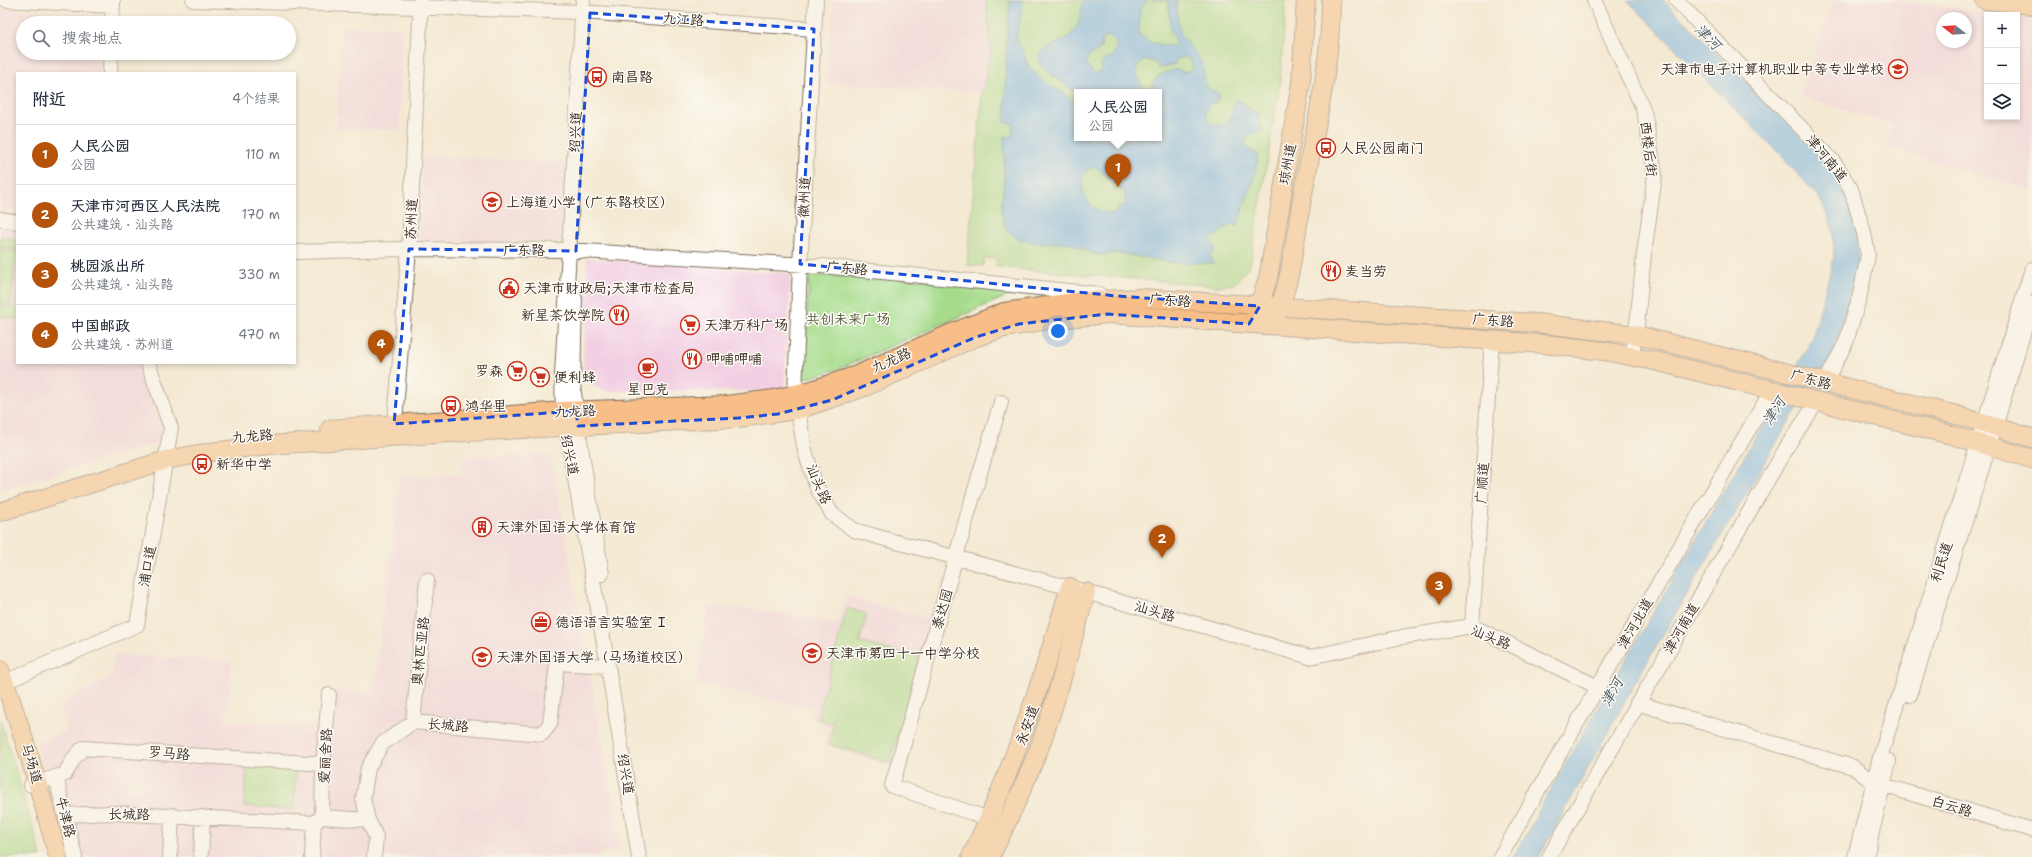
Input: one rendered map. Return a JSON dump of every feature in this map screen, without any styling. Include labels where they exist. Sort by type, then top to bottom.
[{"type":"main road","name":"琼州道","points":[[1249,324],[1260,306],[1268,279],[1301,84],[1306,0]]},
{"type":"main road","name":"琼州道","points":[[1280,307],[1287,282],[1322,88],[1327,53],[1330,0]]},
{"type":"main road","points":[[1985,0],[2032,5]]},
{"type":"main road","name":"广东路","points":[[1141,298],[1536,323],[1636,335],[1956,415],[2032,438]]},
{"type":"main road","name":"九龙路","points":[[796,402],[954,332],[1004,312],[1080,301],[1141,298]]},
{"type":"main road","points":[[1270,326],[1280,307]]},
{"type":"main road","name":"广东路","points":[[1130,315],[1270,326],[1559,345],[1631,356],[1984,444],[2032,459]]},
{"type":"main road","name":"九龙路","points":[[0,501],[168,454],[210,452],[270,446],[394,430],[571,418],[726,405],[796,402],[865,387],[976,337],[1000,329],[1078,316],[1130,315]]},
{"type":"main road","name":"九龙路","points":[[0,512],[168,454]]},
{"type":"main road","name":"永安道","points":[[971,857],[989,819],[1019,746],[1078,590]]},
{"type":"main road","name":"永安道","points":[[990,857],[1015,807],[1040,746],[1066,664],[1078,590]]},
{"type":"main road","name":"马场道","points":[[1,682],[17,738],[35,784],[58,857]]},
{"type":"main road","name":"马场道","points":[[35,784],[50,857]]},
{"type":"street","points":[[6,0],[113,3],[112,16]]},
{"type":"street","name":"九江路","points":[[193,0],[587,6],[814,29]]},
{"type":"street","name":"徽州道","points":[[796,402],[800,264],[816,0]]},
{"type":"street","name":"西楼后街","points":[[1594,0],[1643,111],[1655,175],[1644,254],[1636,335],[1631,356]]},
{"type":"street","name":"津河南道","points":[[1676,0],[1824,151],[1836,165],[1851,189],[1868,254],[1860,295],[1846,342],[1825,383]]},
{"type":"street","name":"苏州道","points":[[394,430],[410,249],[421,4]]},
{"type":"street","name":"绍兴道","points":[[587,6],[572,250],[573,367],[571,418],[608,666],[639,857]]},
{"type":"street","points":[[110,72],[111,60]]},
{"type":"street","points":[[0,219],[16,222]]},
{"type":"street","name":"广东路","points":[[296,252],[410,249],[572,250],[800,264],[1141,298]]},
{"type":"street","name":"利民道","points":[[1990,425],[2032,269]]},
{"type":"street","name":"利民道","points":[[1855,857],[1990,425],[2032,304]]},
{"type":"street","name":"广顺道","points":[[1472,626],[1492,340]]},
{"type":"street","name":"浦口道","points":[[1,682],[137,625],[168,454],[171,428],[148,364]]},
{"type":"street","name":"津河北道","points":[[1500,857],[1772,390]]},
{"type":"street","name":"汕头路","points":[[796,402],[805,451],[817,488],[832,514],[854,530],[1078,590],[1310,656],[1402,637],[1472,626],[1598,687]]},
{"type":"street","name":"泰达园","points":[[989,819],[892,786],[1001,402]]},
{"type":"street","name":"津河南道","points":[[1549,857],[1788,445],[1817,402]]},
{"type":"street","name":"绍兴道","points":[[571,418],[648,857]]},
{"type":"street","name":"奥林匹亚路","points":[[413,722],[427,580]]},
{"type":"street","name":"长城路","points":[[65,815],[110,813],[203,817],[368,820],[363,799],[368,768],[382,744],[413,722],[542,734],[550,724],[557,663],[608,666]]},
{"type":"street","name":"爱丽舍路","points":[[312,857],[318,820],[329,695]]},
{"type":"street","points":[[1637,703],[1853,766],[1877,783]]},
{"type":"street","name":"罗马路","points":[[35,784],[65,774],[74,758],[83,748],[323,764]]},
{"type":"street","name":"牛津路","points":[[56,777],[75,857]]},
{"type":"street","name":"利民道","points":[[1866,857],[1877,783]]},
{"type":"street","name":"白云路","points":[[1877,783],[2032,830]]},
{"type":"street","points":[[170,857],[172,815]]},
{"type":"street","points":[[201,857],[203,817]]},
{"type":"street","points":[[368,820],[376,837],[374,857]]},
{"type":"highlighted area","points":[[590,13],[814,29],[800,264],[1117,296],[1260,306],[1249,324],[1108,314],[1019,324],[976,337],[832,400],[778,414],[738,418],[578,426],[576,411],[394,424],[409,249],[576,251]]},
{"type":"shaded area","points":[[834,0],[986,0],[991,51],[983,93],[826,83]]},
{"type":"shaded area","name":"天津市电子计算机职业中等专业学校","points":[[1834,0],[1896,0],[1984,12],[1984,120],[2020,120],[2020,17],[2032,19],[2032,191],[1887,147],[1892,125],[1799,96]]},
{"type":"shaded area","points":[[0,9],[102,16],[16,16],[16,60],[100,60],[99,72],[16,72],[16,210],[0,208]]},
{"type":"shaded area","points":[[341,26],[402,27],[400,130],[336,129]]},
{"type":"shaded area","name":"上海道小学（广东路校区）","points":[[423,157],[565,162],[560,242],[419,242]]},
{"type":"shaded area","points":[[0,228],[16,230],[16,364],[138,364],[162,430],[159,442],[0,490]]},
{"type":"shaded area","name":"天津万科广场","points":[[587,258],[791,274],[784,391],[605,391],[596,388],[583,375]]},
{"type":"shaded area","name":"天津外国语大学（马场道校区）","points":[[551,455],[621,848],[598,854],[597,857],[66,857],[36,743],[68,731],[61,704],[112,675],[114,655],[232,660],[227,721],[321,726],[323,690],[373,693],[400,477],[462,475],[463,456]]},
{"type":"shaded area","name":"天津市第四十一中学分校","points":[[846,596],[931,620],[891,766],[825,745],[829,728],[822,725],[823,721],[811,718],[813,709],[696,684],[709,607],[745,608],[838,623]]},
{"type":"green space","points":[[986,0],[1286,0],[1280,83],[1250,265],[1234,284],[1217,286],[996,267],[997,259],[984,258],[983,266],[967,265],[982,93],[991,51]]},
{"type":"green space","points":[[0,237],[16,239],[16,249],[0,247]]},
{"type":"green space","points":[[0,249],[16,251],[10,304],[0,303]]},
{"type":"green space","name":"共创未来广场","points":[[809,275],[940,280],[1019,291],[836,370],[803,379]]},
{"type":"green space","points":[[0,305],[16,308],[16,319],[0,316]]},
{"type":"green space","points":[[847,608],[867,614],[859,642],[919,658],[890,763],[828,744],[834,724],[817,719]]},
{"type":"green space","points":[[0,719],[38,844],[41,857],[0,857]]},
{"type":"green space","points":[[247,765],[296,768],[294,810],[244,806]]},
{"type":"water","points":[[1010,0],[1022,0],[1021,14],[1016,37],[1029,67],[1045,82],[1064,93],[1074,102],[1074,141],[1162,141],[1162,89],[1152,89],[1152,87],[1156,78],[1164,73],[1178,69],[1182,72],[1186,72],[1193,69],[1192,63],[1187,57],[1176,59],[1176,64],[1159,68],[1156,63],[1147,60],[1141,62],[1138,65],[1137,73],[1142,89],[1074,89],[1074,91],[1047,72],[1040,64],[1039,55],[1045,48],[1062,41],[1073,32],[1081,16],[1083,0],[1147,0],[1140,10],[1139,34],[1149,42],[1174,47],[1176,40],[1171,32],[1168,1],[1152,0],[1178,0],[1176,6],[1180,33],[1201,61],[1206,86],[1210,90],[1219,93],[1217,102],[1211,103],[1206,113],[1208,121],[1216,125],[1227,123],[1236,100],[1245,104],[1251,112],[1255,111],[1258,113],[1259,124],[1263,131],[1255,132],[1246,139],[1245,144],[1250,151],[1258,154],[1255,173],[1237,227],[1232,224],[1210,239],[1216,249],[1210,254],[1213,263],[1175,263],[1117,253],[1096,255],[1070,243],[1033,242],[1018,239],[1006,230],[1001,210],[1004,180],[1004,136],[1012,137],[1013,123],[1005,123],[1006,42]],"holes":[[[1108,36],[1116,44],[1113,56],[1104,60],[1100,71],[1095,74],[1086,64],[1088,57],[1101,48],[1102,39]],[[1095,167],[1112,183],[1119,187],[1120,190],[1124,190],[1126,205],[1119,206],[1117,212],[1106,213],[1097,210],[1090,204],[1085,196],[1083,178],[1087,171]]]},
{"type":"water","name":"津河","points":[[1627,0],[1663,0],[1826,160],[1849,196],[1858,235],[1858,270],[1832,356],[1788,423],[1640,674],[1539,857],[1513,857],[1575,747],[1812,340],[1834,257],[1833,228],[1820,199],[1781,155]]},
{"type":"place","name":"天津市电子计算机职业中等专业学校","points":[[1898,69]]},
{"type":"place","name":"南昌路","points":[[597,77]]},
{"type":"place","name":"人民公园南门","points":[[1326,148]]},
{"type":"place","name":"人民公园","points":[[1118,187]]},
{"type":"place","name":"上海道小学（广东路校区）","points":[[492,202]]},
{"type":"place","name":"麦当劳","points":[[1331,271]]},
{"type":"place","name":"天津市财政局;天津市检查局","points":[[509,288]]},
{"type":"place","name":"新星茶饮学院","points":[[619,315]]},
{"type":"place","name":"天津万科广场","points":[[690,325]]},
{"type":"place","name":"呷哺呷哺","points":[[692,359]]},
{"type":"place","name":"中国邮政","points":[[381,363]]},
{"type":"place","name":"星巴克","points":[[648,368]]},
{"type":"place","name":"罗森","points":[[517,371]]},
{"type":"place","name":"便利蜂","points":[[540,377]]},
{"type":"place","name":"鸿华里","points":[[451,406]]},
{"type":"place","name":"新华中学","points":[[202,464]]},
{"type":"place","name":"天津外国语大学体育馆","points":[[482,527]]},
{"type":"place","name":"天津市河西区人民法院","points":[[1162,558]]},
{"type":"place","name":"桃园派出所","points":[[1439,605]]},
{"type":"place","name":"德语语言实验室 I","points":[[541,622]]},
{"type":"place","name":"天津市第四十一中学分校","points":[[812,653]]},
{"type":"place","name":"天津外国语大学（马场道校区）","points":[[482,657]]}]
